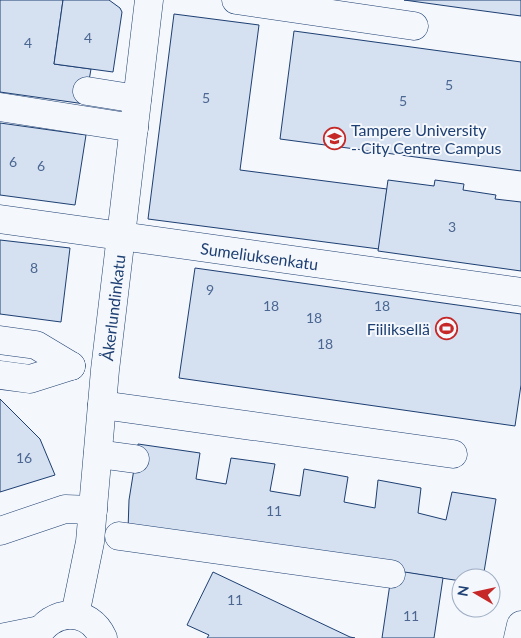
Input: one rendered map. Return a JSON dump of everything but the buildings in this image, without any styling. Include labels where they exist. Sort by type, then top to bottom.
[{"type":"street","name":"Åkerlundinkatu","points":[[75,614],[88,556],[102,405],[149,0]]},
{"type":"street","points":[[236,0],[414,26]]},
{"type":"street","points":[[88,91],[137,99]]},
{"type":"street","points":[[0,107],[134,128]]},
{"type":"street","name":"Sumeliuksenkatu","points":[[0,219],[521,292]]},
{"type":"street","points":[[0,340],[36,345],[71,366],[30,380],[0,375]]},
{"type":"street","points":[[102,405],[453,454]]},
{"type":"street","points":[[98,454],[135,459]]},
{"type":"street","points":[[0,531],[65,509],[93,510]]},
{"type":"street","points":[[119,536],[391,574]]},
{"type":"street","points":[[0,638],[38,634],[52,619],[67,614],[75,614],[94,623],[103,638]]},
{"type":"street","points":[[518,638],[521,625]]},
{"type":"place","name":"Tampere University - City Centre Campus","points":[[335,138]]},
{"type":"place","name":"Fiiliksellä","points":[[446,328]]}]
